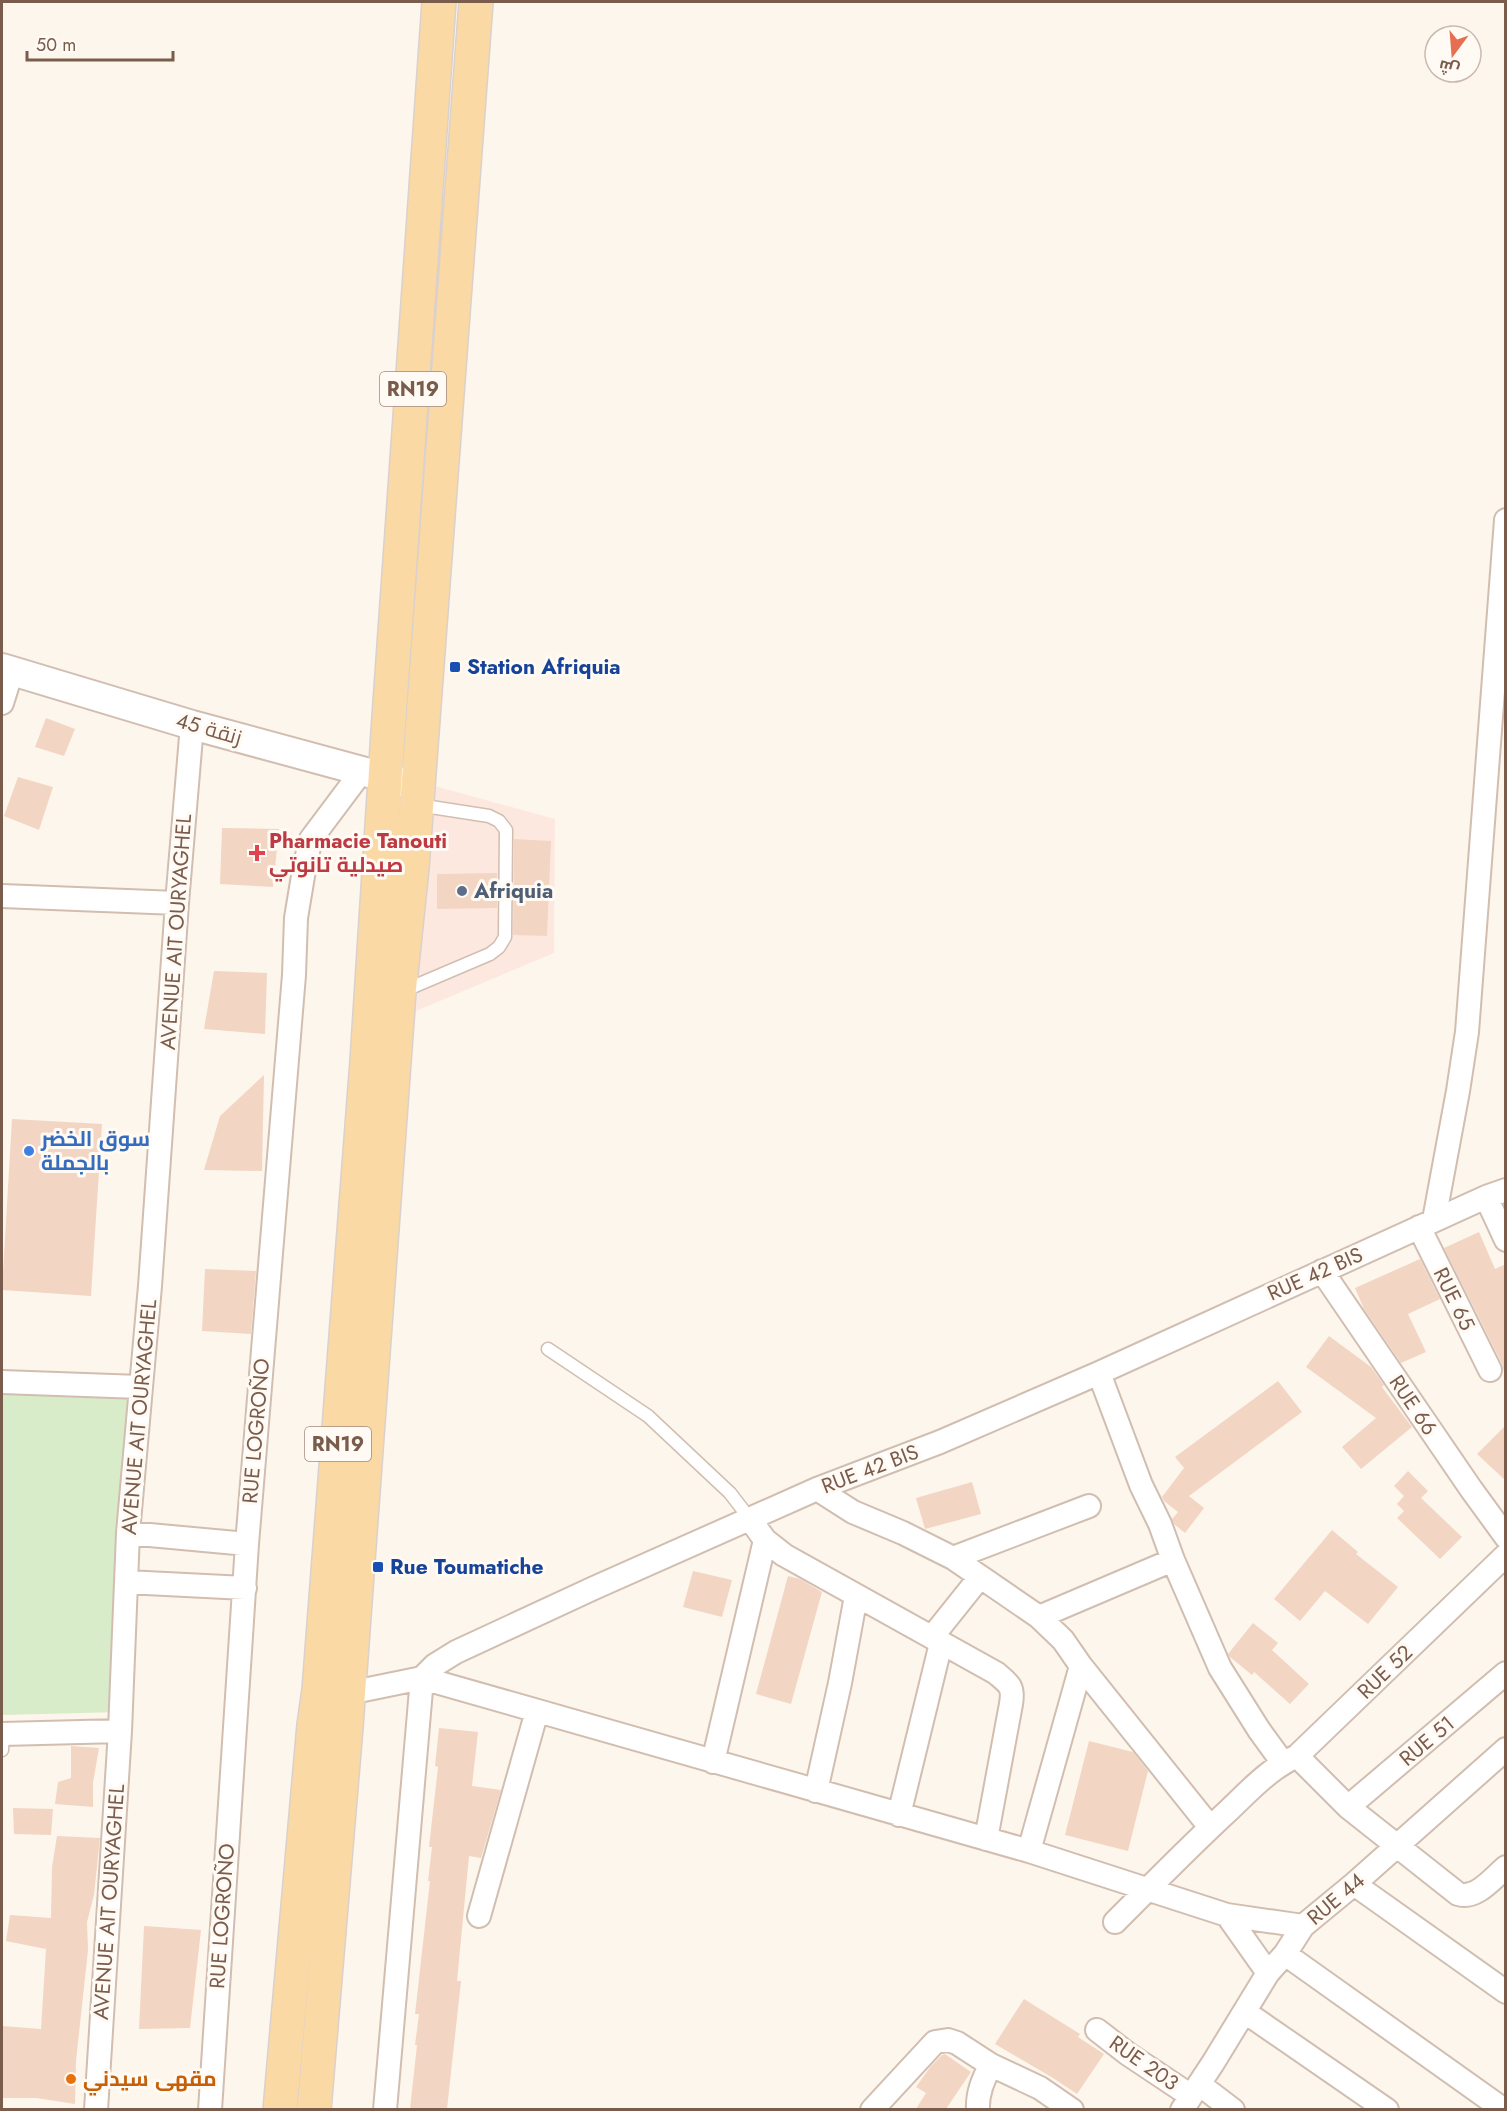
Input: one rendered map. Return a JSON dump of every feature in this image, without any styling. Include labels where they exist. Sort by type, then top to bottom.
[{"type":"main road","name":"RN19","points":[[314,2109],[367,1061],[373,774],[440,2]]},
{"type":"main road","name":"RN19","points":[[280,2109],[313,1735],[334,1692],[417,796],[476,2]]},
{"type":"street","points":[[1426,1224],[1458,1091],[1467,1032],[1506,520]]},
{"type":"street","name":"زنقة 45","points":[[7,670],[192,725],[373,774],[417,796]]},
{"type":"street","points":[[2,703],[7,670]]},
{"type":"street","name":"AVENUE AIT OURYAGHEL","points":[[96,2109],[120,1731],[128,1533],[150,1286],[192,725]]},
{"type":"street","name":"RUE LOGROÑO","points":[[210,2109],[247,1544],[293,987],[296,918],[311,839],[373,774]]},
{"type":"street","points":[[2,896],[177,903]]},
{"type":"street","points":[[1496,1194],[1506,1240]]},
{"type":"street","name":"RUE 42 BIS","points":[[334,1692],[422,1678],[435,1665],[484,1638],[817,1489],[940,1442],[1496,1194]]},
{"type":"street","name":"RUE 65","points":[[1426,1224],[1490,1370]]},
{"type":"street","name":"RUE 66","points":[[1322,1271],[1471,1490],[1506,1537]]},
{"type":"street","points":[[1099,1372],[1141,1485],[1160,1524],[1173,1560],[1220,1668],[1258,1730],[1348,1807],[1458,1894],[1465,1897],[1473,1894],[1506,1867]]},
{"type":"street","points":[[2,1382],[140,1388]]},
{"type":"street","points":[[817,1489],[853,1512],[903,1533],[953,1558],[1039,1617],[1063,1640],[1081,1666],[1210,1827]]},
{"type":"street","points":[[953,1558],[1089,1506]]},
{"type":"street","points":[[750,1519],[765,1540],[784,1555],[996,1673],[1011,1687],[1013,1693],[986,1839]]},
{"type":"street","points":[[128,1533],[247,1544]]},
{"type":"street","points":[[713,1762],[765,1540]]},
{"type":"street","name":"RUE 52","points":[[1114,1922],[1210,1827],[1259,1782],[1290,1759],[1506,1555]]},
{"type":"street","points":[[1039,1617],[1173,1560]]},
{"type":"street","points":[[899,1815],[936,1640],[980,1577]]},
{"type":"street","points":[[126,1582],[245,1588]]},
{"type":"street","points":[[816,1791],[840,1683],[856,1596]]},
{"type":"street","points":[[1029,1851],[1081,1666]]},
{"type":"street","name":"RUE 51","points":[[1348,1807],[1506,1673]]},
{"type":"street","points":[[385,2109],[422,1678],[1029,1851],[1227,1915],[1303,1926]]},
{"type":"street","points":[[479,1916],[537,1711]]},
{"type":"street","points":[[2,1739],[120,1731]]},
{"type":"street","name":"RUE 44","points":[[1190,2096],[1268,1973],[1285,1954],[1303,1926],[1354,1884],[1506,1749]]},
{"type":"street","points":[[1354,1884],[1506,1992]]},
{"type":"street","points":[[1227,1915],[1268,1973]]},
{"type":"street","points":[[1285,1954],[1501,2105]]},
{"type":"street","points":[[1245,2012],[1387,2109]]},
{"type":"street","name":"RUE 203","points":[[1097,2030],[1190,2096],[1233,2109]]},
{"type":"street","points":[[872,2109],[935,2042],[948,2040],[957,2043],[991,2065],[1040,2088],[1072,2109]]},
{"type":"street","points":[[978,2109],[977,2101],[982,2080],[991,2065]]},
{"type":"lane","points":[[399,993],[489,954],[499,947],[505,937],[506,830],[499,821],[489,816],[417,796]]},
{"type":"lane","points":[[548,1349],[648,1416],[729,1493],[750,1519]]},
{"type":"shaded area","points":[[431,785],[555,819],[554,953],[416,1011]]},
{"type":"green space","points":[[2,1390],[144,1391],[121,1712],[2,1715]]},
{"type":"building","points":[[46,718],[75,729],[64,756],[35,747]]},
{"type":"building","points":[[18,777],[53,787],[39,830],[4,816]]},
{"type":"building","points":[[222,828],[279,829],[273,887],[220,884]]},
{"type":"building","points":[[514,839],[551,841],[547,936],[513,935]]},
{"type":"building","points":[[497,873],[497,908],[437,909],[437,874]]},
{"type":"building","points":[[214,971],[267,973],[265,1034],[204,1029]]},
{"type":"building","points":[[264,1075],[262,1171],[204,1170],[220,1116]]},
{"type":"building","points":[[12,1119],[102,1124],[91,1296],[2,1290]]},
{"type":"building","points":[[1479,1232],[1495,1269],[1506,1264],[1506,1379],[1502,1364],[1444,1248]]},
{"type":"building","points":[[1420,1259],[1440,1299],[1408,1314],[1426,1352],[1401,1363],[1364,1309],[1355,1288]]},
{"type":"building","points":[[205,1269],[256,1271],[251,1334],[202,1331]]},
{"type":"building","points":[[1329,1336],[1371,1367],[1384,1385],[1382,1387],[1412,1427],[1361,1469],[1342,1447],[1376,1418],[1306,1367]]},
{"type":"building","points":[[1278,1381],[1302,1412],[1189,1496],[1204,1508],[1185,1533],[1174,1524],[1172,1519],[1178,1512],[1162,1497],[1184,1468],[1175,1457]]},
{"type":"building","points":[[1506,1425],[1506,1481],[1477,1454]]},
{"type":"building","points":[[1408,1471],[1428,1491],[1421,1498],[1462,1537],[1440,1559],[1397,1518],[1404,1511],[1397,1504],[1404,1496],[1394,1486]]},
{"type":"building","points":[[972,1482],[981,1514],[925,1529],[916,1498]]},
{"type":"building","points":[[1332,1530],[1358,1552],[1356,1554],[1398,1587],[1368,1624],[1325,1591],[1300,1621],[1274,1599]]},
{"type":"building","points":[[693,1571],[732,1580],[722,1617],[683,1607]]},
{"type":"building","points":[[788,1576],[800,1579],[822,1592],[791,1704],[756,1694]]},
{"type":"building","points":[[1253,1623],[1278,1643],[1272,1650],[1309,1684],[1290,1704],[1254,1672],[1252,1675],[1228,1654]]},
{"type":"building","points":[[439,1728],[478,1732],[472,1786],[501,1790],[481,1858],[469,1856],[457,1981],[461,1981],[447,2109],[410,2109],[419,2014],[415,2014],[430,1881],[428,1881],[432,1847],[429,1847],[438,1767],[435,1766]]},
{"type":"building","points":[[1089,1741],[1133,1752],[1148,1771],[1128,1851],[1065,1835]]},
{"type":"building","points":[[71,1746],[99,1748],[93,1783],[93,1807],[55,1804],[58,1782],[71,1778]]},
{"type":"building","points":[[13,1808],[53,1809],[51,1835],[14,1834]]},
{"type":"building","points":[[57,1836],[100,1838],[94,1895],[87,1922],[88,1950],[76,2061],[75,2104],[36,2098],[2,2098],[2,2026],[41,2029],[46,1949],[6,1941],[10,1915],[51,1918],[52,1867]]},
{"type":"building","points":[[144,1926],[201,1930],[190,2028],[139,2029]]},
{"type":"building","points":[[1024,1999],[1080,2034],[1078,2037],[1104,2054],[1077,2094],[995,2044]]},
{"type":"building","points":[[945,2054],[971,2072],[946,2109],[916,2109],[926,2093],[916,2087],[931,2066]]},
{"type":"place","name":"Station Afriquia","points":[[455,667]]},
{"type":"place","name":"Pharmacie Tanouti صيدلية تانوتي","points":[[257,853]]},
{"type":"place","name":"Afriquia","points":[[462,891]]},
{"type":"place","name":"سوق الخضر بالجملة","points":[[29,1151]]},
{"type":"place","name":"Rue Toumatiche","points":[[378,1567]]},
{"type":"place","name":"مقهى سيدني","points":[[71,2079]]}]
